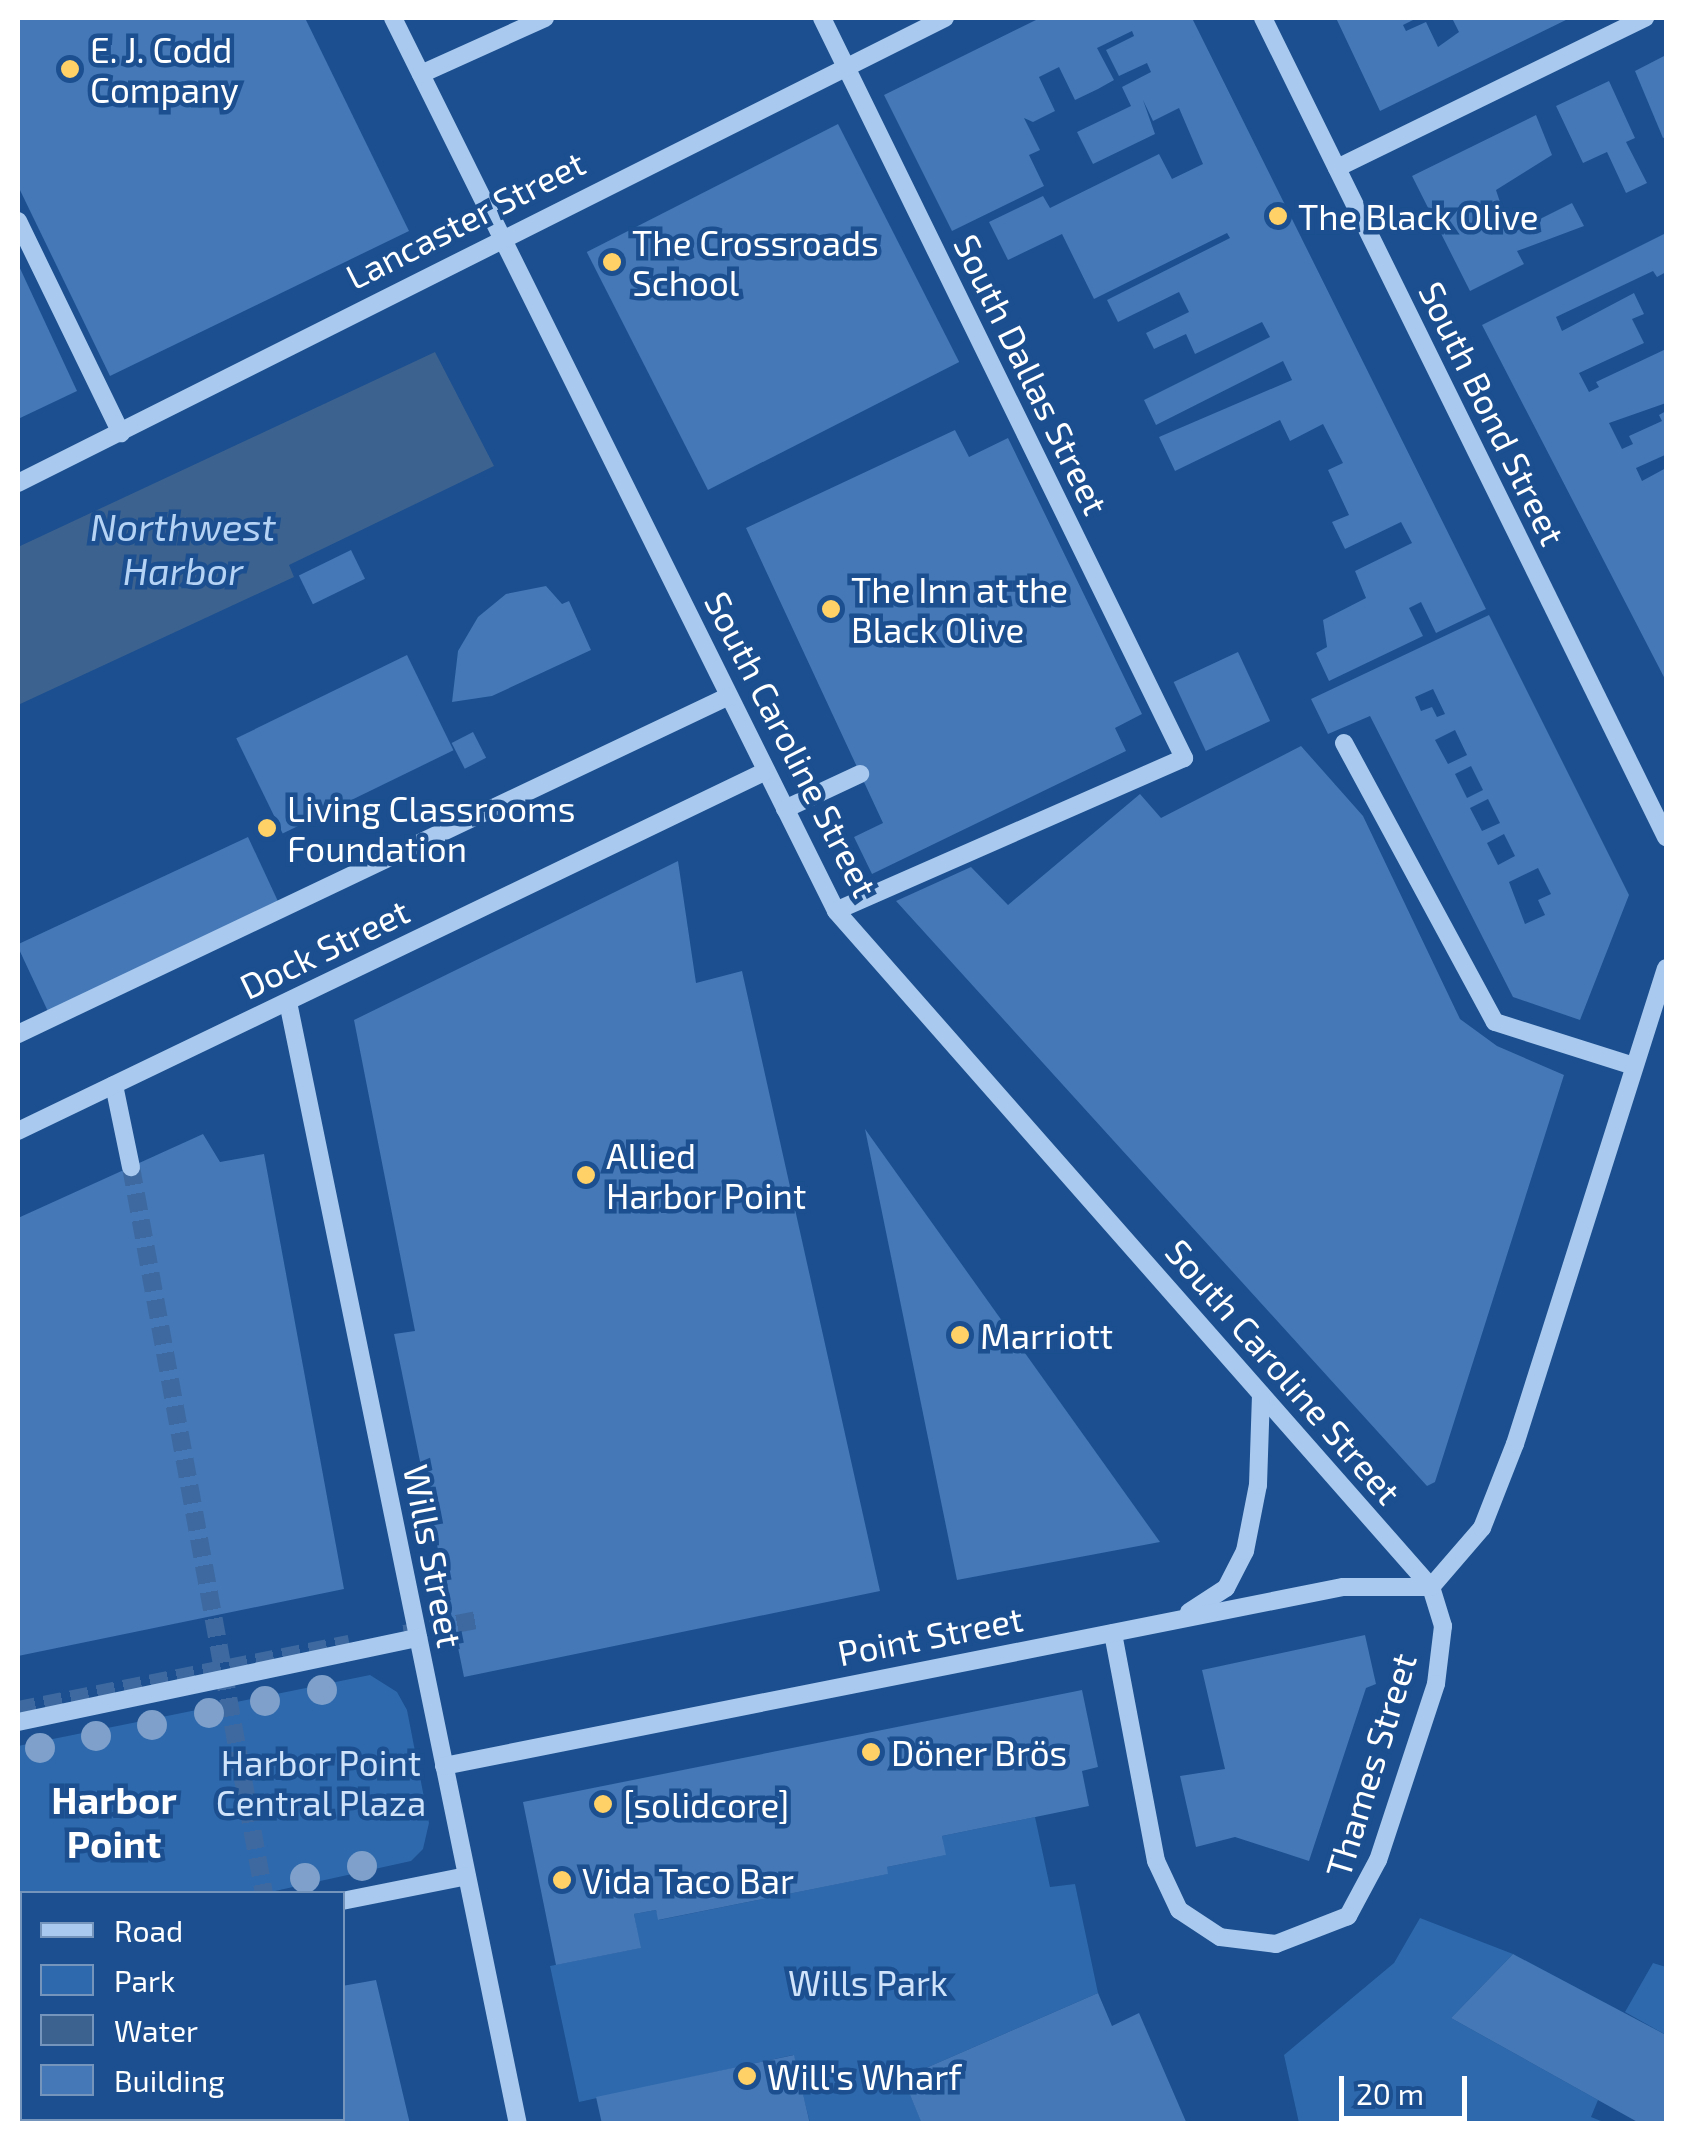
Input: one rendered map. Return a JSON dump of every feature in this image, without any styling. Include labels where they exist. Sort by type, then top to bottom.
[{"type":"street","name":"South Caroline Street","points":[[393,18],[836,911],[1431,1587]]},
{"type":"street","points":[[421,74],[545,18]]},
{"type":"street","name":"South Dallas Street","points":[[822,18],[1184,758],[836,911]]},
{"type":"street","name":"Lancaster Street","points":[[18,484],[501,236],[945,18]]},
{"type":"street","name":"South Bond Street","points":[[1263,18],[1666,837]]},
{"type":"street","points":[[1337,168],[1645,18]]},
{"type":"street","points":[[18,220],[121,433]]},
{"type":"street","points":[[18,1034],[729,696]]},
{"type":"street","points":[[1344,742],[1495,1022],[1634,1066]]},
{"type":"street","name":"Dock Street","points":[[18,1131],[766,771]]},
{"type":"street","points":[[785,809],[860,774]]},
{"type":"street","points":[[1431,1587],[1482,1528],[1509,1461],[1666,968]]},
{"type":"street","name":"Wills Street","points":[[288,1002],[518,2124]]},
{"type":"street","points":[[114,1085],[131,1167]]},
{"type":"street","points":[[1178,1619],[1226,1588],[1245,1550],[1258,1485],[1261,1394]]},
{"type":"street","name":"Point Street","points":[[444,1766],[1343,1587],[1431,1587]]},
{"type":"street","name":"Thames Street","points":[[1112,1633],[1165,1889],[1198,1928],[1247,1943],[1276,1944],[1327,1930],[1361,1902],[1436,1684],[1443,1626],[1431,1587]]},
{"type":"street","points":[[18,1722],[418,1638]]},
{"type":"street","points":[[345,1900],[467,1876]]},
{"type":"green space","name":"Harbor Point Central Plaza","points":[[370,1675],[397,1692],[407,1710],[429,1823],[423,1849],[411,1861],[275,1891],[20,1891],[18,1944],[18,1746]]},
{"type":"green space","name":"Wills Park","points":[[1035,1817],[1050,1887],[1075,1884],[1098,1993],[903,2078],[922,2123],[810,2123],[793,2055],[579,2102],[550,1966],[640,1948],[634,1914],[656,1910],[659,1920],[887,1874],[887,1867],[945,1855],[942,1836]]},
{"type":"green space","points":[[1420,1918],[1513,1954],[1451,2018],[1598,2100],[1591,2117],[1606,2123],[1299,2123],[1284,2055],[1394,1963]]},
{"type":"green space","points":[[1653,1963],[1666,1967],[1666,2035],[1625,2012]]},
{"type":"water","name":"Northwest Harbor","points":[[435,352],[494,466],[289,565],[294,577],[18,705],[18,547]]},
{"type":"building","points":[[18,18],[305,18],[409,231],[110,376],[18,186]]},
{"type":"building","points":[[1040,18],[1192,18],[1486,609],[1436,633],[1421,602],[1409,608],[1423,636],[1329,681],[1316,653],[1327,647],[1323,620],[1366,598],[1355,571],[1412,543],[1401,522],[1345,549],[1332,522],[1349,515],[1328,470],[1343,463],[1323,424],[1290,441],[1280,420],[1175,471],[1159,437],[1292,380],[1283,361],[1156,425],[1144,400],[1270,337],[1262,322],[1195,354],[1186,334],[1154,349],[1146,333],[1189,312],[1179,292],[1118,322],[1107,300],[1230,238],[1227,233],[1094,299],[1062,234],[1008,260],[989,222],[1043,196],[1050,208],[1159,154],[1172,179],[1203,164],[1179,108],[1153,121],[1143,100],[1155,134],[1093,164],[1077,132],[1131,106],[1122,87],[1151,72],[1147,63],[1119,76],[1106,50],[1134,36],[1132,31],[1097,48],[1114,80],[1098,89],[1075,100],[1059,67],[1039,77],[1055,111],[1033,122],[1024,118],[1040,150],[1029,155],[1044,186],[952,231],[884,95]]},
{"type":"building","points":[[1336,18],[1417,18],[1403,25],[1406,31],[1426,22],[1438,47],[1459,32],[1452,18],[1570,18],[1380,111]]},
{"type":"building","points":[[1666,55],[1666,137],[1663,138],[1635,71]]},
{"type":"building","points":[[1609,81],[1635,138],[1626,142],[1647,183],[1626,193],[1607,152],[1583,163],[1556,106]]},
{"type":"building","points":[[1536,115],[1552,155],[1496,190],[1501,205],[1514,232],[1572,203],[1584,226],[1517,251],[1524,264],[1470,291],[1412,176]]},
{"type":"building","points":[[838,124],[959,362],[708,490],[587,252]]},
{"type":"building","points":[[1666,233],[1666,272],[1657,277],[1653,271],[1556,317],[1562,331],[1634,293],[1644,314],[1632,319],[1644,343],[1579,373],[1589,392],[1599,387],[1596,382],[1666,349],[1666,403],[1609,423],[1622,449],[1633,444],[1629,436],[1662,421],[1659,415],[1666,411],[1665,455],[1636,468],[1642,481],[1666,468],[1666,681],[1482,325]]},
{"type":"building","points":[[18,264],[77,391],[18,419]]},
{"type":"building","points":[[955,430],[969,457],[1008,438],[1142,714],[1115,728],[1126,751],[872,874],[854,837],[883,823],[746,528]]},
{"type":"building","points":[[351,550],[365,579],[313,604],[299,575]]},
{"type":"building","points":[[546,586],[562,604],[569,601],[591,650],[492,696],[452,702],[458,651],[478,617],[506,594]]},
{"type":"building","points":[[1489,615],[1629,895],[1580,1020],[1513,997],[1370,716],[1328,734],[1311,699]],"holes":[[[1433,689],[1445,714],[1437,717],[1432,707],[1421,711],[1415,697]],[[1455,730],[1467,755],[1448,764],[1435,740]],[[1471,766],[1483,790],[1467,798],[1455,774]],[[1488,799],[1500,823],[1482,831],[1470,808]],[[1504,834],[1515,856],[1498,865],[1487,843]],[[1538,868],[1551,894],[1538,900],[1545,915],[1525,924],[1509,882]]]},
{"type":"building","points":[[1238,652],[1270,721],[1206,751],[1174,682]]},
{"type":"building","points":[[407,655],[453,750],[283,834],[236,738]]},
{"type":"building","points":[[473,732],[486,758],[465,769],[452,743]]},
{"type":"building","points":[[1301,746],[1363,816],[1460,1019],[1497,1046],[1564,1075],[1435,1482],[1427,1486],[896,901],[971,867],[1008,905],[1140,794],[1161,818]]},
{"type":"building","points":[[248,837],[280,905],[49,1013],[18,944]]},
{"type":"building","name":"Allied Harbor Point","points":[[678,861],[696,983],[742,971],[880,1591],[464,1677],[394,1334],[415,1331],[354,1020]]},
{"type":"building","name":"Marriott","points":[[865,1129],[1160,1542],[957,1580]]},
{"type":"building","points":[[203,1134],[220,1162],[264,1154],[344,1589],[18,1656],[18,1218]]},
{"type":"building","points":[[1365,1635],[1376,1684],[1366,1688],[1309,1861],[1235,1837],[1196,1847],[1180,1776],[1225,1769],[1202,1670]]},
{"type":"building","points":[[1082,1690],[1098,1767],[1082,1771],[1089,1806],[942,1836],[946,1855],[887,1867],[888,1874],[658,1920],[656,1910],[634,1914],[641,1948],[556,1965],[523,1802]]},
{"type":"building","points":[[1513,1954],[1666,2035],[1666,2124],[1641,2124],[1451,2018]]},
{"type":"building","points":[[376,1980],[410,2124],[18,2124],[20,2086],[20,2121],[345,2121],[345,1985]]},
{"type":"building","points":[[1098,1993],[1112,2026],[1139,2013],[1187,2124],[922,2124],[903,2078]]},
{"type":"building","name":"Will's Wharf","points":[[794,2055],[810,2124],[602,2124],[596,2097]]},
{"type":"tunnel","points":[[131,1167],[263,1891]]},
{"type":"tunnel","points":[[404,1634],[477,1620]]},
{"type":"tunnel","points":[[18,1710],[349,1644]]},
{"type":"place","name":"E. J. Codd Company","points":[[70,69]]},
{"type":"place","name":"The Black Olive","points":[[1278,216]]},
{"type":"place","name":"The Crossroads School","points":[[612,262]]},
{"type":"place","name":"The Inn at the Black Olive","points":[[831,609]]},
{"type":"place","name":"Living Classrooms Foundation","points":[[267,828]]},
{"type":"place","name":"Allied Harbor Point","points":[[586,1175]]},
{"type":"place","name":"Marriott","points":[[960,1335]]},
{"type":"place","name":"Döner Brös","points":[[871,1752]]},
{"type":"place","name":"[solidcore]","points":[[603,1804]]},
{"type":"place","name":"Vida Taco Bar","points":[[562,1880]]},
{"type":"place","name":"Will's Wharf","points":[[747,2076]]},
{"type":"district","name":"Harbor Point","points":[[114,1822]]}]
